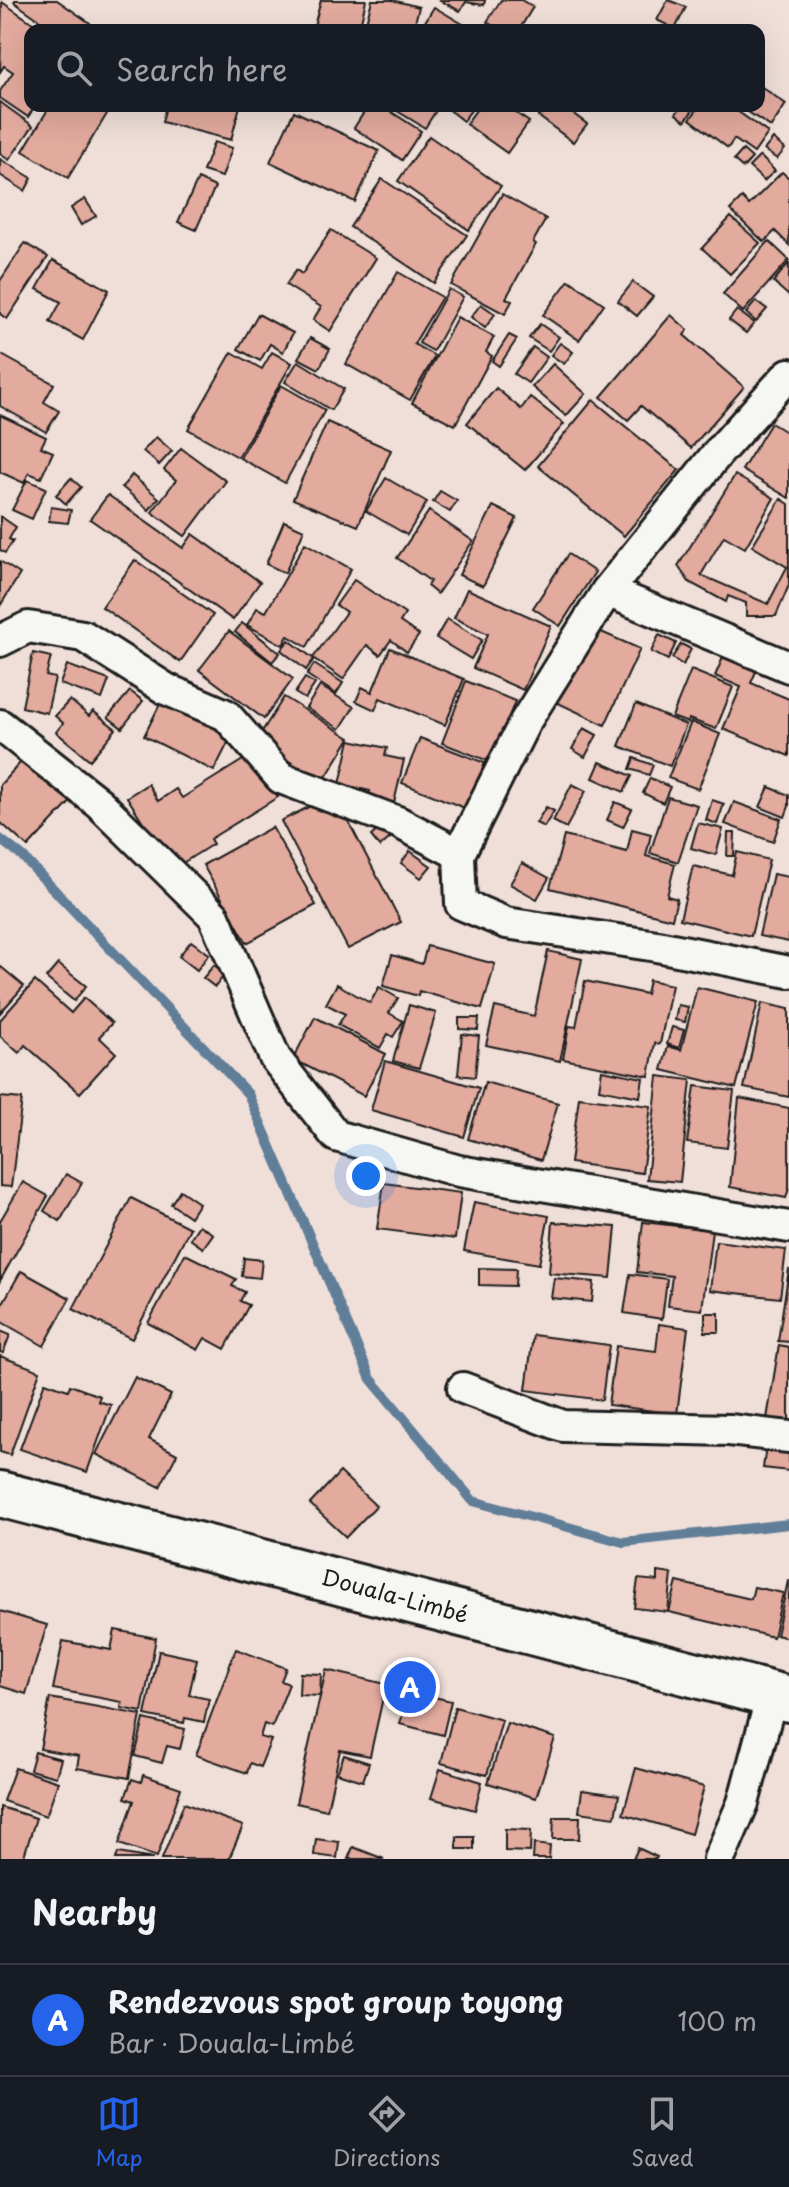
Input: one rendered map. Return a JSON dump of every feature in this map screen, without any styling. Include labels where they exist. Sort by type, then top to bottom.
[{"type":"highway","name":"Douala-Limbé","points":[[0,1494],[781,1697]]},
{"type":"street","points":[[789,374],[717,454],[607,591],[525,722],[459,854],[461,904],[506,923],[657,946],[789,972]]},
{"type":"street","points":[[607,591],[789,667]]},
{"type":"street","points":[[0,641],[28,627],[83,636],[166,689],[226,715],[281,778],[398,822],[459,854]]},
{"type":"street","points":[[0,725],[99,803],[214,916],[275,1058],[336,1136],[459,1171],[789,1227]]},
{"type":"street","points":[[463,1388],[563,1426],[729,1430],[789,1437]]},
{"type":"street","points":[[719,1859],[781,1697]]},
{"type":"building","points":[[57,0],[90,23],[45,24],[14,2]]},
{"type":"building","points":[[321,0],[366,0],[360,24],[315,24]]},
{"type":"building","points":[[372,0],[392,0],[419,7],[415,24],[366,24]]},
{"type":"building","points":[[439,0],[485,0],[484,5],[466,2],[460,11]]},
{"type":"building","points":[[501,0],[521,0],[533,7],[523,24],[487,22]]},
{"type":"building","points":[[668,0],[686,7],[678,24],[657,20]]},
{"type":"building","points":[[2,2],[34,24],[24,24],[24,112],[31,112],[28,117],[0,98],[0,91],[13,72],[4,66],[0,72]]},
{"type":"building","points":[[434,7],[463,24],[424,24]]},
{"type":"building","points":[[765,89],[786,104],[771,127],[748,112],[765,112]]},
{"type":"building","points":[[0,102],[33,126],[9,160],[0,154]]},
{"type":"building","points":[[46,112],[108,112],[68,178],[23,151]]},
{"type":"building","points":[[164,112],[238,112],[231,140],[162,122]]},
{"type":"building","points":[[294,112],[379,151],[355,202],[270,162]]},
{"type":"building","points":[[364,112],[391,112],[421,131],[402,160],[354,128]]},
{"type":"building","points":[[399,112],[435,112],[425,128]]},
{"type":"building","points":[[452,112],[470,112],[463,121]]},
{"type":"building","points":[[475,112],[515,112],[529,122],[507,153],[466,124]]},
{"type":"building","points":[[541,112],[571,112],[587,124],[573,142],[538,116]]},
{"type":"building","points":[[677,112],[692,112],[685,121]]},
{"type":"building","points":[[695,112],[738,112],[768,133],[754,153],[734,139],[728,148],[690,119]]},
{"type":"building","points":[[429,136],[501,186],[469,230],[398,181]]},
{"type":"building","points":[[773,139],[785,149],[777,159],[764,150]]},
{"type":"building","points":[[214,142],[232,148],[222,177],[203,171]]},
{"type":"building","points":[[743,150],[752,158],[743,168],[734,160]]},
{"type":"building","points":[[760,156],[775,171],[764,181],[749,167]]},
{"type":"building","points":[[0,159],[32,178],[25,191],[0,175]]},
{"type":"building","points":[[782,172],[789,178],[789,245],[775,231],[764,242],[730,210],[742,198],[749,205]]},
{"type":"building","points":[[198,179],[215,187],[196,230],[178,222]]},
{"type":"building","points":[[382,179],[467,235],[434,283],[350,227]]},
{"type":"building","points":[[502,194],[546,219],[506,298],[512,301],[505,314],[451,285]]},
{"type":"building","points":[[85,199],[96,216],[81,225],[71,208]]},
{"type":"building","points":[[731,217],[760,243],[730,274],[702,248]]},
{"type":"building","points":[[331,230],[376,258],[330,331],[313,320],[321,307],[286,285],[296,270],[302,274]]},
{"type":"building","points":[[769,241],[789,260],[743,312],[723,294]]},
{"type":"building","points":[[25,243],[48,257],[7,319],[0,314],[0,281]]},
{"type":"building","points":[[53,260],[109,290],[83,340],[50,322],[61,302],[37,289]]},
{"type":"building","points":[[789,263],[789,296],[773,282]]},
{"type":"building","points":[[398,272],[442,297],[414,344],[435,356],[410,400],[346,364]]},
{"type":"building","points":[[569,280],[604,304],[579,340],[543,315]]},
{"type":"building","points":[[633,282],[653,297],[637,316],[618,301]]},
{"type":"building","points":[[449,289],[463,297],[433,351],[419,343]]},
{"type":"building","points":[[756,301],[767,309],[756,322],[746,313]]},
{"type":"building","points":[[481,304],[495,314],[485,328],[471,317]]},
{"type":"building","points":[[737,310],[754,323],[746,333],[729,320]]},
{"type":"building","points":[[258,314],[293,333],[283,352],[270,344],[260,361],[238,349]]},
{"type":"building","points":[[671,315],[688,330],[684,335],[744,387],[691,448],[641,406],[628,420],[601,397]]},
{"type":"building","points":[[457,317],[494,337],[486,352],[492,356],[455,425],[412,403]]},
{"type":"building","points":[[540,324],[559,337],[549,351],[529,338]]},
{"type":"building","points":[[509,335],[517,339],[499,366],[492,361]]},
{"type":"building","points":[[310,338],[330,349],[319,369],[298,358]]},
{"type":"building","points":[[560,343],[573,352],[564,364],[551,355]]},
{"type":"building","points":[[533,347],[547,357],[528,383],[514,374]]},
{"type":"building","points":[[232,352],[262,369],[272,352],[292,363],[238,457],[188,429]]},
{"type":"building","points":[[0,354],[54,384],[44,402],[59,411],[46,432],[0,406]]},
{"type":"building","points":[[298,361],[344,389],[331,410],[285,382]]},
{"type":"building","points":[[553,364],[586,394],[566,416],[532,387]]},
{"type":"building","points":[[281,385],[325,410],[285,483],[240,458]]},
{"type":"building","points":[[496,388],[521,409],[530,397],[564,424],[525,470],[467,423]]},
{"type":"building","points":[[593,400],[679,470],[624,536],[538,466]]},
{"type":"building","points":[[0,415],[46,437],[41,447],[53,452],[41,478],[29,473],[24,483],[0,472]]},
{"type":"building","points":[[327,422],[391,450],[358,526],[293,499]]},
{"type":"building","points":[[771,423],[789,434],[789,498],[742,470]]},
{"type":"building","points":[[156,437],[172,451],[159,465],[143,451]]},
{"type":"building","points":[[181,448],[226,481],[185,536],[152,512],[176,480],[164,470]]},
{"type":"building","points":[[132,475],[159,498],[149,510],[122,487]]},
{"type":"building","points":[[735,475],[774,498],[745,548],[724,536],[701,575],[768,604],[787,567],[752,546],[781,499],[789,504],[789,585],[776,616],[746,616],[746,603],[728,596],[726,602],[689,582],[678,566]]},
{"type":"building","points":[[71,478],[81,487],[66,504],[56,495]]},
{"type":"building","points":[[386,478],[427,502],[407,535],[366,511]]},
{"type":"building","points":[[27,480],[46,488],[32,519],[12,510]]},
{"type":"building","points":[[440,491],[457,501],[450,512],[433,502]]},
{"type":"building","points":[[108,495],[183,548],[193,534],[260,582],[233,620],[90,519]]},
{"type":"building","points":[[493,506],[517,518],[483,586],[459,575]]},
{"type":"building","points":[[51,507],[71,510],[68,523],[49,521]]},
{"type":"building","points":[[429,511],[473,541],[437,594],[427,586],[430,581],[397,558]]},
{"type":"building","points":[[0,516],[16,527],[9,539],[13,541],[5,553],[0,550]]},
{"type":"building","points":[[284,521],[304,530],[285,573],[266,564]]},
{"type":"building","points":[[305,543],[351,569],[307,647],[288,636],[283,645],[247,625],[257,608],[266,612]]},
{"type":"building","points":[[568,554],[595,572],[560,626],[533,608]]},
{"type":"building","points":[[135,560],[213,615],[180,662],[102,607]]},
{"type":"building","points":[[0,561],[20,574],[0,606]]},
{"type":"building","points":[[354,580],[405,614],[400,622],[419,635],[407,652],[391,640],[380,655],[367,645],[343,679],[313,658],[346,612],[336,605]]},
{"type":"building","points":[[467,589],[551,626],[523,690],[473,668],[488,634],[454,618]]},
{"type":"building","points":[[447,619],[482,640],[471,659],[436,638]]},
{"type":"building","points":[[242,623],[280,653],[272,662],[235,632]]},
{"type":"building","points":[[590,627],[640,649],[605,725],[556,702]]},
{"type":"building","points":[[229,631],[293,679],[264,719],[199,670]]},
{"type":"building","points":[[659,635],[676,643],[668,660],[651,652]]},
{"type":"building","points":[[289,640],[314,659],[306,670],[281,650]]},
{"type":"building","points":[[681,644],[691,649],[683,665],[672,658]]},
{"type":"building","points":[[390,648],[464,679],[445,725],[380,698],[375,710],[356,701],[362,687],[372,692]]},
{"type":"building","points":[[727,648],[760,662],[751,683],[789,699],[789,756],[723,729],[741,687],[715,676]]},
{"type":"building","points":[[33,653],[51,657],[46,676],[55,678],[47,713],[22,707]]},
{"type":"building","points":[[314,664],[343,683],[336,694],[307,675]]},
{"type":"building","points":[[67,665],[109,680],[102,699],[60,684]]},
{"type":"building","points":[[691,670],[733,687],[716,729],[689,719],[688,723],[672,717]]},
{"type":"building","points":[[305,678],[315,684],[305,699],[295,693]]},
{"type":"building","points":[[466,681],[515,701],[491,762],[442,743]]},
{"type":"building","points":[[320,686],[354,707],[340,729],[306,708]]},
{"type":"building","points":[[130,691],[143,701],[122,728],[108,717]]},
{"type":"building","points":[[284,697],[350,738],[323,782],[256,741]]},
{"type":"building","points":[[163,698],[233,733],[214,771],[144,736]]},
{"type":"building","points":[[70,700],[89,716],[93,711],[116,729],[90,760],[56,732],[63,723],[55,716]]},
{"type":"building","points":[[636,704],[686,725],[670,766],[619,746]]},
{"type":"building","points":[[691,722],[720,734],[698,789],[668,778]]},
{"type":"building","points":[[584,728],[597,735],[585,757],[572,749]]},
{"type":"building","points":[[420,738],[485,763],[467,809],[402,783]]},
{"type":"building","points":[[350,740],[387,748],[385,756],[404,760],[394,803],[368,797],[370,791],[340,784]]},
{"type":"building","points":[[29,753],[76,796],[28,847],[0,822],[0,785]]},
{"type":"building","points":[[251,755],[278,797],[210,839],[213,844],[173,869],[127,797],[148,784],[158,801],[176,789],[182,798]]},
{"type":"building","points":[[634,758],[653,765],[649,775],[630,769]]},
{"type":"building","points":[[600,762],[632,776],[624,792],[593,778]]},
{"type":"building","points":[[650,778],[670,787],[663,803],[643,793]]},
{"type":"building","points":[[572,784],[586,791],[566,828],[553,821]]},
{"type":"building","points":[[769,787],[789,795],[785,817],[760,807]]},
{"type":"building","points":[[334,794],[401,922],[348,949],[281,821]]},
{"type":"building","points":[[668,797],[697,805],[678,862],[650,853]]},
{"type":"building","points":[[712,800],[724,804],[717,824],[706,820]]},
{"type":"building","points":[[615,802],[632,809],[623,827],[607,820]]},
{"type":"building","points":[[734,802],[781,819],[773,842],[725,824]]},
{"type":"building","points":[[546,807],[554,811],[544,827],[536,823]]},
{"type":"building","points":[[698,823],[723,829],[716,855],[691,848]]},
{"type":"building","points":[[272,827],[316,905],[247,943],[203,865]]},
{"type":"building","points":[[380,828],[390,838],[380,847],[371,836]]},
{"type":"building","points":[[632,829],[651,834],[646,856],[675,864],[667,896],[677,899],[672,919],[550,888],[564,836],[627,852]]},
{"type":"building","points":[[728,833],[735,833],[734,856],[727,856]]},
{"type":"building","points":[[410,851],[431,866],[421,878],[401,863]]},
{"type":"building","points":[[737,852],[769,860],[751,936],[680,919],[693,866],[732,875]]},
{"type":"building","points":[[522,863],[549,878],[537,899],[510,884]]},
{"type":"building","points":[[773,874],[789,877],[789,942],[759,936]]},
{"type":"building","points":[[191,941],[209,954],[197,970],[179,956]]},
{"type":"building","points":[[427,946],[495,964],[482,1009],[419,991],[418,996],[383,986],[392,955],[422,964]]},
{"type":"building","points":[[548,951],[582,959],[560,1061],[486,1045],[495,1007],[534,1016]]},
{"type":"building","points":[[58,964],[86,986],[74,1001],[46,978]]},
{"type":"building","points":[[214,965],[225,974],[215,987],[203,978]]},
{"type":"building","points":[[0,966],[24,986],[0,1013]]},
{"type":"building","points":[[649,980],[672,985],[660,1044],[655,1043],[649,1076],[563,1059],[569,1026],[576,1027],[585,981],[646,994]]},
{"type":"building","points":[[35,981],[71,1013],[84,998],[112,1023],[99,1037],[116,1053],[80,1093],[25,1045],[19,1053],[0,1036],[0,1020]]},
{"type":"building","points":[[337,984],[370,1003],[379,987],[398,998],[389,1013],[403,1021],[393,1037],[388,1034],[380,1048],[338,1025],[345,1014],[326,1004]]},
{"type":"building","points":[[697,987],[758,1002],[736,1088],[662,1070],[668,1046],[681,1050]]},
{"type":"building","points":[[762,1003],[789,1009],[789,1097],[744,1088]]},
{"type":"building","points":[[409,1005],[436,1013],[419,1068],[393,1061]]},
{"type":"building","points":[[678,1005],[688,1007],[685,1022],[675,1020]]},
{"type":"building","points":[[315,1017],[386,1054],[364,1096],[293,1059]]},
{"type":"building","points":[[459,1018],[479,1018],[478,1030],[459,1029]]},
{"type":"building","points":[[672,1027],[684,1030],[679,1048],[667,1044]]},
{"type":"building","points":[[462,1034],[479,1036],[475,1077],[458,1075]]},
{"type":"building","points":[[385,1061],[479,1088],[464,1137],[371,1110]]},
{"type":"building","points":[[602,1070],[643,1078],[640,1097],[599,1089]]},
{"type":"building","points":[[658,1076],[691,1080],[680,1182],[647,1179]]},
{"type":"building","points":[[485,1082],[558,1103],[541,1160],[468,1139]]},
{"type":"building","points":[[695,1086],[734,1091],[727,1148],[687,1143]]},
{"type":"building","points":[[0,1097],[22,1099],[11,1187],[0,1186]]},
{"type":"building","points":[[579,1097],[651,1106],[642,1173],[570,1163]]},
{"type":"building","points":[[739,1098],[789,1108],[789,1188],[786,1198],[730,1187]]},
{"type":"building","points":[[66,1174],[82,1183],[60,1221],[44,1211]]},
{"type":"building","points":[[23,1182],[48,1196],[0,1281],[0,1221]]},
{"type":"building","points":[[384,1183],[461,1193],[455,1239],[377,1229]]},
{"type":"building","points":[[180,1190],[199,1203],[190,1217],[171,1204]]},
{"type":"building","points":[[131,1198],[190,1228],[132,1339],[73,1309]]},
{"type":"building","points":[[474,1202],[549,1216],[539,1264],[464,1251]]},
{"type":"building","points":[[553,1222],[616,1227],[611,1278],[549,1273]]},
{"type":"building","points":[[643,1222],[712,1230],[702,1310],[668,1306],[672,1276],[637,1272]]},
{"type":"building","points":[[199,1225],[213,1234],[203,1248],[190,1239]]},
{"type":"building","points":[[716,1241],[786,1250],[780,1298],[710,1290]]},
{"type":"building","points":[[185,1254],[236,1279],[232,1286],[245,1292],[240,1301],[249,1305],[225,1349],[205,1338],[198,1350],[148,1323]]},
{"type":"building","points":[[244,1258],[262,1260],[260,1278],[242,1276]]},
{"type":"building","points":[[479,1268],[516,1269],[515,1286],[479,1285]]},
{"type":"building","points":[[789,1269],[789,1342],[778,1341]]},
{"type":"building","points":[[21,1271],[70,1298],[44,1346],[0,1321],[0,1308]]},
{"type":"building","points":[[630,1274],[667,1279],[662,1319],[624,1313]]},
{"type":"building","points":[[554,1278],[594,1282],[592,1302],[551,1298]]},
{"type":"building","points":[[705,1313],[719,1313],[719,1332],[705,1332]]},
{"type":"building","points":[[659,1324],[688,1328],[677,1414],[608,1405],[616,1346],[656,1351]]},
{"type":"building","points":[[0,1331],[10,1335],[3,1353],[0,1352]]},
{"type":"building","points":[[533,1335],[609,1345],[602,1400],[526,1390]]},
{"type":"building","points":[[779,1345],[789,1347],[789,1428],[766,1425]]},
{"type":"building","points":[[0,1356],[40,1371],[10,1455],[0,1452]]},
{"type":"building","points":[[135,1377],[171,1395],[149,1439],[177,1454],[160,1487],[96,1454]]},
{"type":"building","points":[[45,1382],[68,1390],[70,1385],[100,1396],[98,1401],[111,1405],[87,1472],[20,1449]]},
{"type":"building","points":[[766,1446],[789,1450],[789,1471],[763,1468]]},
{"type":"building","points":[[340,1472],[376,1506],[346,1537],[310,1504]]},
{"type":"building","points":[[658,1572],[672,1574],[668,1612],[634,1608],[638,1579],[658,1581]]},
{"type":"building","points":[[789,1581],[789,1638],[776,1635]]},
{"type":"building","points":[[677,1582],[751,1599],[754,1587],[783,1593],[773,1637],[669,1612]]},
{"type":"building","points":[[0,1611],[47,1625],[26,1694],[0,1686]]},
{"type":"building","points":[[115,1630],[156,1638],[142,1712],[121,1708],[122,1702],[53,1689],[63,1641],[111,1650]]},
{"type":"building","points":[[236,1649],[286,1668],[281,1681],[289,1684],[272,1727],[264,1724],[260,1737],[271,1740],[260,1767],[250,1763],[247,1773],[196,1755]]},
{"type":"building","points":[[159,1651],[197,1659],[189,1695],[209,1699],[204,1722],[185,1718],[184,1723],[145,1715]]},
{"type":"building","points":[[326,1670],[386,1684],[370,1756],[340,1750],[327,1810],[296,1803]]},
{"type":"building","points":[[300,1673],[321,1674],[320,1696],[299,1695]]},
{"type":"building","points":[[409,1691],[451,1701],[443,1735],[400,1724]]},
{"type":"building","points":[[50,1698],[141,1715],[129,1778],[77,1768],[79,1756],[40,1749]]},
{"type":"building","points":[[455,1707],[502,1720],[487,1775],[441,1763]]},
{"type":"building","points":[[144,1719],[185,1729],[180,1749],[167,1746],[162,1763],[135,1756]]},
{"type":"building","points":[[507,1723],[555,1738],[536,1798],[488,1783]]},
{"type":"building","points":[[35,1752],[61,1759],[56,1777],[30,1770]]},
{"type":"building","points":[[344,1755],[369,1763],[363,1781],[337,1773]]},
{"type":"building","points":[[15,1768],[58,1782],[46,1816],[3,1801]]},
{"type":"building","points":[[636,1768],[704,1787],[691,1834],[623,1814]]},
{"type":"building","points":[[440,1769],[482,1782],[475,1810],[431,1798]]},
{"type":"building","points":[[143,1775],[181,1788],[157,1857],[119,1844],[134,1801],[125,1798],[132,1779],[141,1782]]},
{"type":"building","points":[[582,1790],[619,1795],[615,1817],[579,1812]]},
{"type":"building","points":[[184,1803],[243,1826],[229,1859],[162,1859]]},
{"type":"building","points":[[0,1807],[36,1818],[23,1859],[0,1859]]},
{"type":"building","points":[[554,1817],[580,1817],[579,1839],[553,1839]]},
{"type":"building","points":[[505,1829],[531,1830],[530,1852],[505,1851]]},
{"type":"building","points":[[457,1837],[474,1837],[474,1849],[457,1849]]},
{"type":"building","points":[[316,1839],[339,1842],[337,1858],[314,1855]]},
{"type":"building","points":[[534,1844],[550,1846],[549,1859],[533,1859]]},
{"type":"building","points":[[353,1847],[384,1859],[348,1859]]},
{"type":"building","points":[[638,1848],[657,1857],[656,1859],[633,1859]]},
{"type":"building","points":[[118,1853],[153,1859],[116,1859]]},
{"type":"waterway","points":[[0,839],[23,857],[248,1094],[371,1379],[473,1501],[623,1542],[789,1524]]},
{"type":"place","name":"Rendezvous spot group toyong","points":[[410,1687]]}]
